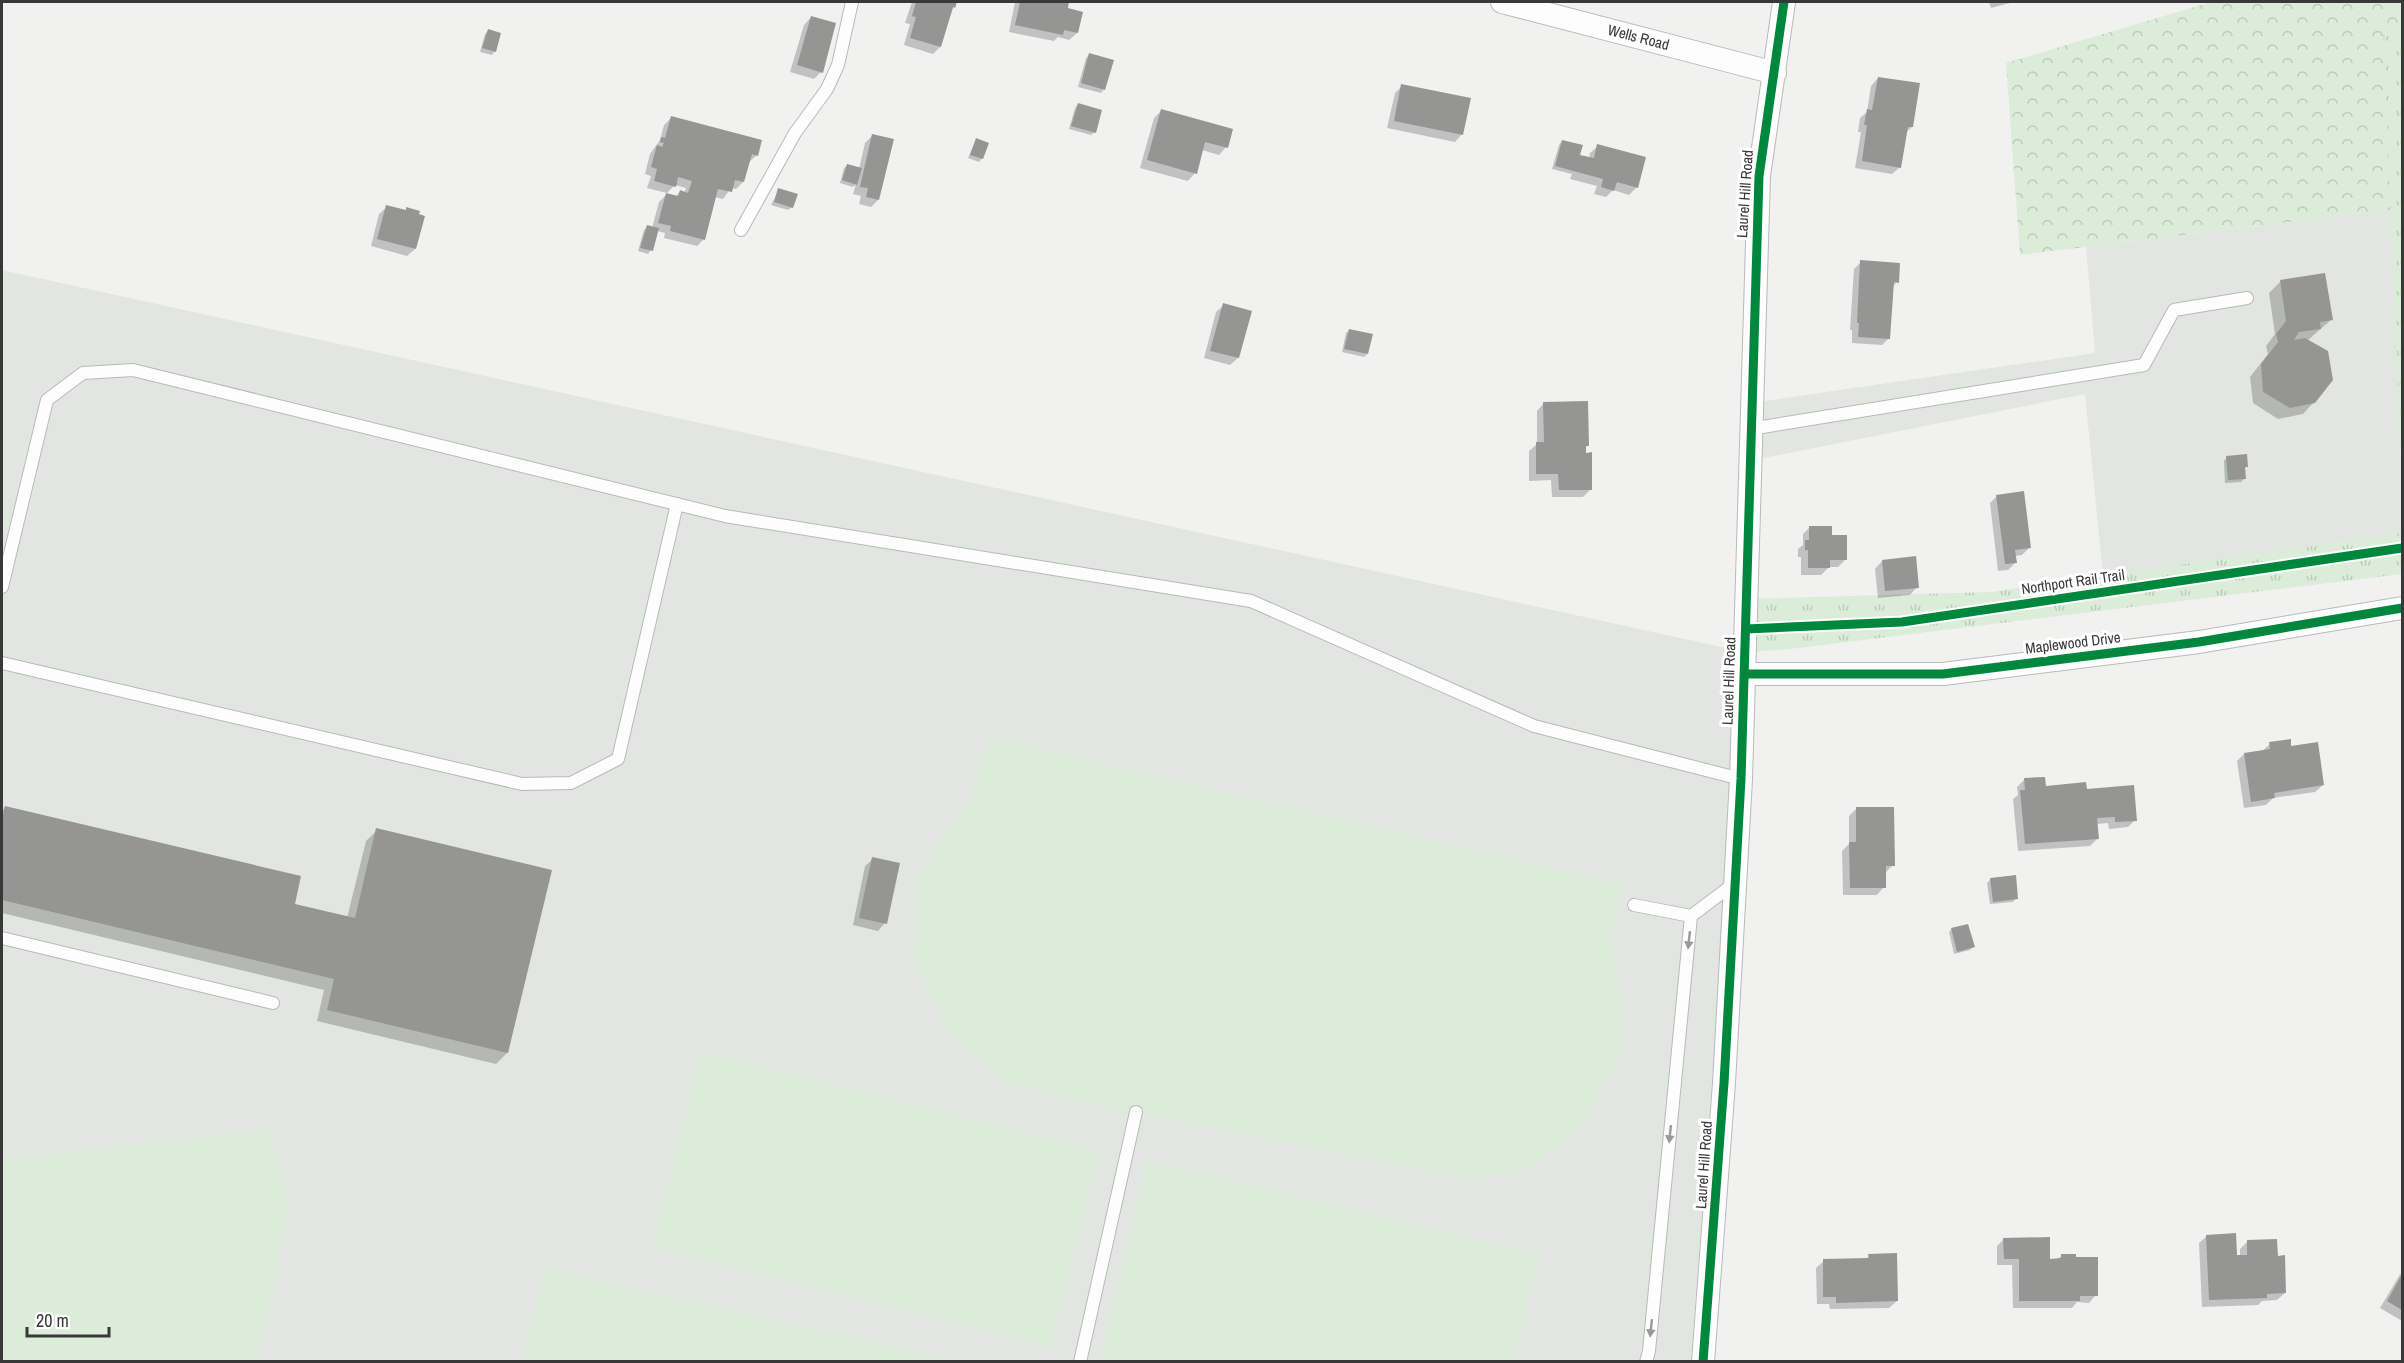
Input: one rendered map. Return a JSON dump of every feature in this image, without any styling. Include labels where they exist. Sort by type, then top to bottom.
[{"type":"street","name":"Wells Road","points":[[1502,2],[1775,74]]},
{"type":"street","name":"Laurel Hill Road","points":[[1703,1362],[1725,1083],[1741,779],[1759,177],[1784,2]]},
{"type":"street","name":"Maplewood Drive","points":[[1745,674],[1943,674],[2199,642],[2403,608]]},
{"type":"lane","points":[[741,230],[795,133],[827,89],[838,65],[852,2]]},
{"type":"lane","points":[[1750,429],[2144,365],[2174,310],[2247,298]]},
{"type":"lane","points":[[2,587],[47,400],[83,373],[133,370],[725,516],[1251,601],[1534,726],[1741,779]]},
{"type":"lane","points":[[2,663],[522,784],[571,783],[618,759],[676,504]]},
{"type":"lane","points":[[1646,1362],[1691,916],[1736,882]]},
{"type":"lane","points":[[1634,904],[1691,916]]},
{"type":"lane","points":[[2,938],[273,1003]]},
{"type":"lane","points":[[1080,1362],[1136,1113]]},
{"type":"shaded area","points":[[2391,210],[2402,533],[2103,576],[2085,394],[1759,459],[1764,401],[2095,353],[2086,247]]},
{"type":"shaded area","points":[[2,270],[1744,652],[1691,1361],[2,1362]]},
{"type":"green space","points":[[2211,2],[2402,2],[2402,483],[2391,210],[2020,255],[2006,63]]},
{"type":"green space","points":[[2383,25],[2402,31],[2402,483]]},
{"type":"green space","points":[[2402,533],[2402,574],[1782,650],[1744,652],[1747,599],[1991,592]]},
{"type":"green space","points":[[992,739],[1621,885],[1610,942],[1621,1002],[1619,1058],[1577,1132],[1524,1169],[1474,1179],[1065,1098],[1012,1084],[952,1035],[914,957],[919,875],[968,805]]},
{"type":"green space","points":[[702,1053],[1098,1152],[1050,1346],[654,1247]]},
{"type":"green space","points":[[269,1131],[289,1205],[273,1291],[255,1361],[2,1361],[2,1160]]},
{"type":"green space","points":[[1148,1162],[1539,1255],[1513,1361],[1124,1362],[1102,1356]]},
{"type":"green space","points":[[545,1270],[955,1361],[524,1361]]},
{"type":"building","points":[[916,2],[957,2],[955,8],[953,7],[941,47],[910,38],[916,17],[912,16]]},
{"type":"building","points":[[1020,2],[1069,2],[1068,8],[1083,12],[1078,33],[1064,30],[1063,35],[1015,25]]},
{"type":"building","points":[[811,16],[836,23],[823,73],[797,65]]},
{"type":"building","points":[[488,29],[501,33],[496,52],[482,48]]},
{"type":"building","points":[[1089,53],[1114,60],[1105,90],[1081,83]]},
{"type":"building","points":[[1878,77],[1920,83],[1913,127],[1908,127],[1901,168],[1862,161],[1867,109],[1872,110]]},
{"type":"building","points":[[1401,84],[1471,98],[1463,135],[1394,121]]},
{"type":"building","points":[[1078,103],[1102,110],[1096,133],[1071,126]]},
{"type":"building","points":[[1161,109],[1233,129],[1228,148],[1205,142],[1197,174],[1147,160]]},
{"type":"building","points":[[671,116],[762,140],[758,156],[752,154],[744,182],[735,180],[732,192],[718,189],[705,240],[670,231],[671,226],[658,223],[666,193],[678,196],[680,190],[688,193],[692,181],[678,177],[676,187],[654,181],[657,169],[651,167],[657,145],[662,147],[664,143],[660,142],[661,137],[665,138]]},
{"type":"building","points":[[872,134],[894,139],[879,200],[866,197],[868,188],[860,187]]},
{"type":"building","points":[[976,138],[989,143],[983,159],[970,155]]},
{"type":"building","points":[[1562,140],[1583,145],[1580,155],[1594,158],[1597,144],[1646,157],[1638,188],[1617,182],[1614,191],[1601,187],[1603,179],[1555,166]]},
{"type":"building","points":[[847,164],[862,168],[857,185],[842,180]]},
{"type":"building","points":[[778,188],[798,194],[793,208],[774,202]]},
{"type":"building","points":[[386,205],[406,210],[406,207],[420,211],[419,214],[425,216],[416,249],[377,239]]},
{"type":"building","points":[[647,225],[659,228],[653,251],[640,248]]},
{"type":"building","points":[[1860,260],[1900,263],[1899,283],[1894,282],[1890,339],[1858,337]]},
{"type":"building","points":[[2325,273],[2333,320],[2320,322],[2321,329],[2299,332],[2294,340],[2305,338],[2328,351],[2333,380],[2315,403],[2290,408],[2263,392],[2261,364],[2278,342],[2276,334],[2286,321],[2280,280]]},
{"type":"building","points":[[1223,303],[1252,311],[1239,358],[1210,351]]},
{"type":"building","points":[[1349,329],[1373,334],[1368,354],[1344,349]]},
{"type":"building","points":[[1588,401],[1589,446],[1586,446],[1586,453],[1592,452],[1592,490],[1559,490],[1558,474],[1536,474],[1536,442],[1544,442],[1543,402]]},
{"type":"building","points":[[2247,454],[2246,479],[2228,480],[2226,456]]},
{"type":"building","points":[[2024,491],[2031,548],[2015,550],[2017,563],[2005,564],[1996,495]]},
{"type":"building","points":[[1809,526],[1832,526],[1832,535],[1847,535],[1847,560],[1830,560],[1830,568],[1808,568],[1808,550],[1805,550],[1805,540],[1809,540]]},
{"type":"building","points":[[1916,556],[1919,588],[1885,591],[1882,560]]},
{"type":"building","points":[[2291,739],[2291,746],[2318,742],[2324,785],[2274,793],[2275,798],[2251,802],[2244,753],[2270,749],[2269,742]]},
{"type":"building","points":[[2045,777],[2046,786],[2086,782],[2087,789],[2134,785],[2137,821],[2115,822],[2115,817],[2097,818],[2099,839],[2025,844],[2020,790],[2025,790],[2024,778]]},
{"type":"building","points":[[5,806],[301,876],[295,904],[355,918],[376,828],[552,870],[508,1053],[327,1010],[334,979],[2,900],[2,819]]},
{"type":"building","points":[[1856,807],[1894,807],[1895,866],[1886,866],[1886,888],[1850,888],[1849,842],[1856,842]]},
{"type":"building","points":[[872,857],[900,863],[887,924],[859,918]]},
{"type":"building","points":[[2016,875],[2018,899],[1993,902],[1990,878]]},
{"type":"building","points":[[1968,924],[1975,947],[1957,952],[1951,928]]},
{"type":"building","points":[[2236,1233],[2237,1255],[2247,1255],[2247,1240],[2277,1239],[2278,1256],[2285,1255],[2286,1293],[2267,1294],[2267,1298],[2209,1300],[2206,1235]]},
{"type":"building","points":[[2050,1237],[2050,1259],[2061,1258],[2061,1254],[2098,1257],[2098,1296],[2080,1296],[2080,1301],[2019,1301],[2019,1259],[2004,1259],[2003,1238]]},
{"type":"building","points":[[1897,1253],[1898,1301],[1836,1303],[1836,1297],[1823,1297],[1823,1259],[1869,1258],[1868,1254]]},
{"type":"building","points":[[2402,1274],[2402,1310],[2387,1301]]},
{"type":"cycle path","points":[[1703,1362],[1724,1083],[1741,779],[1759,176],[1784,2]]},
{"type":"cycle path","name":"Northport Rail Trail","points":[[1746,629],[1902,622],[2402,548]]},
{"type":"cycle path","points":[[1745,674],[1943,674],[2199,642],[2402,608]]}]
